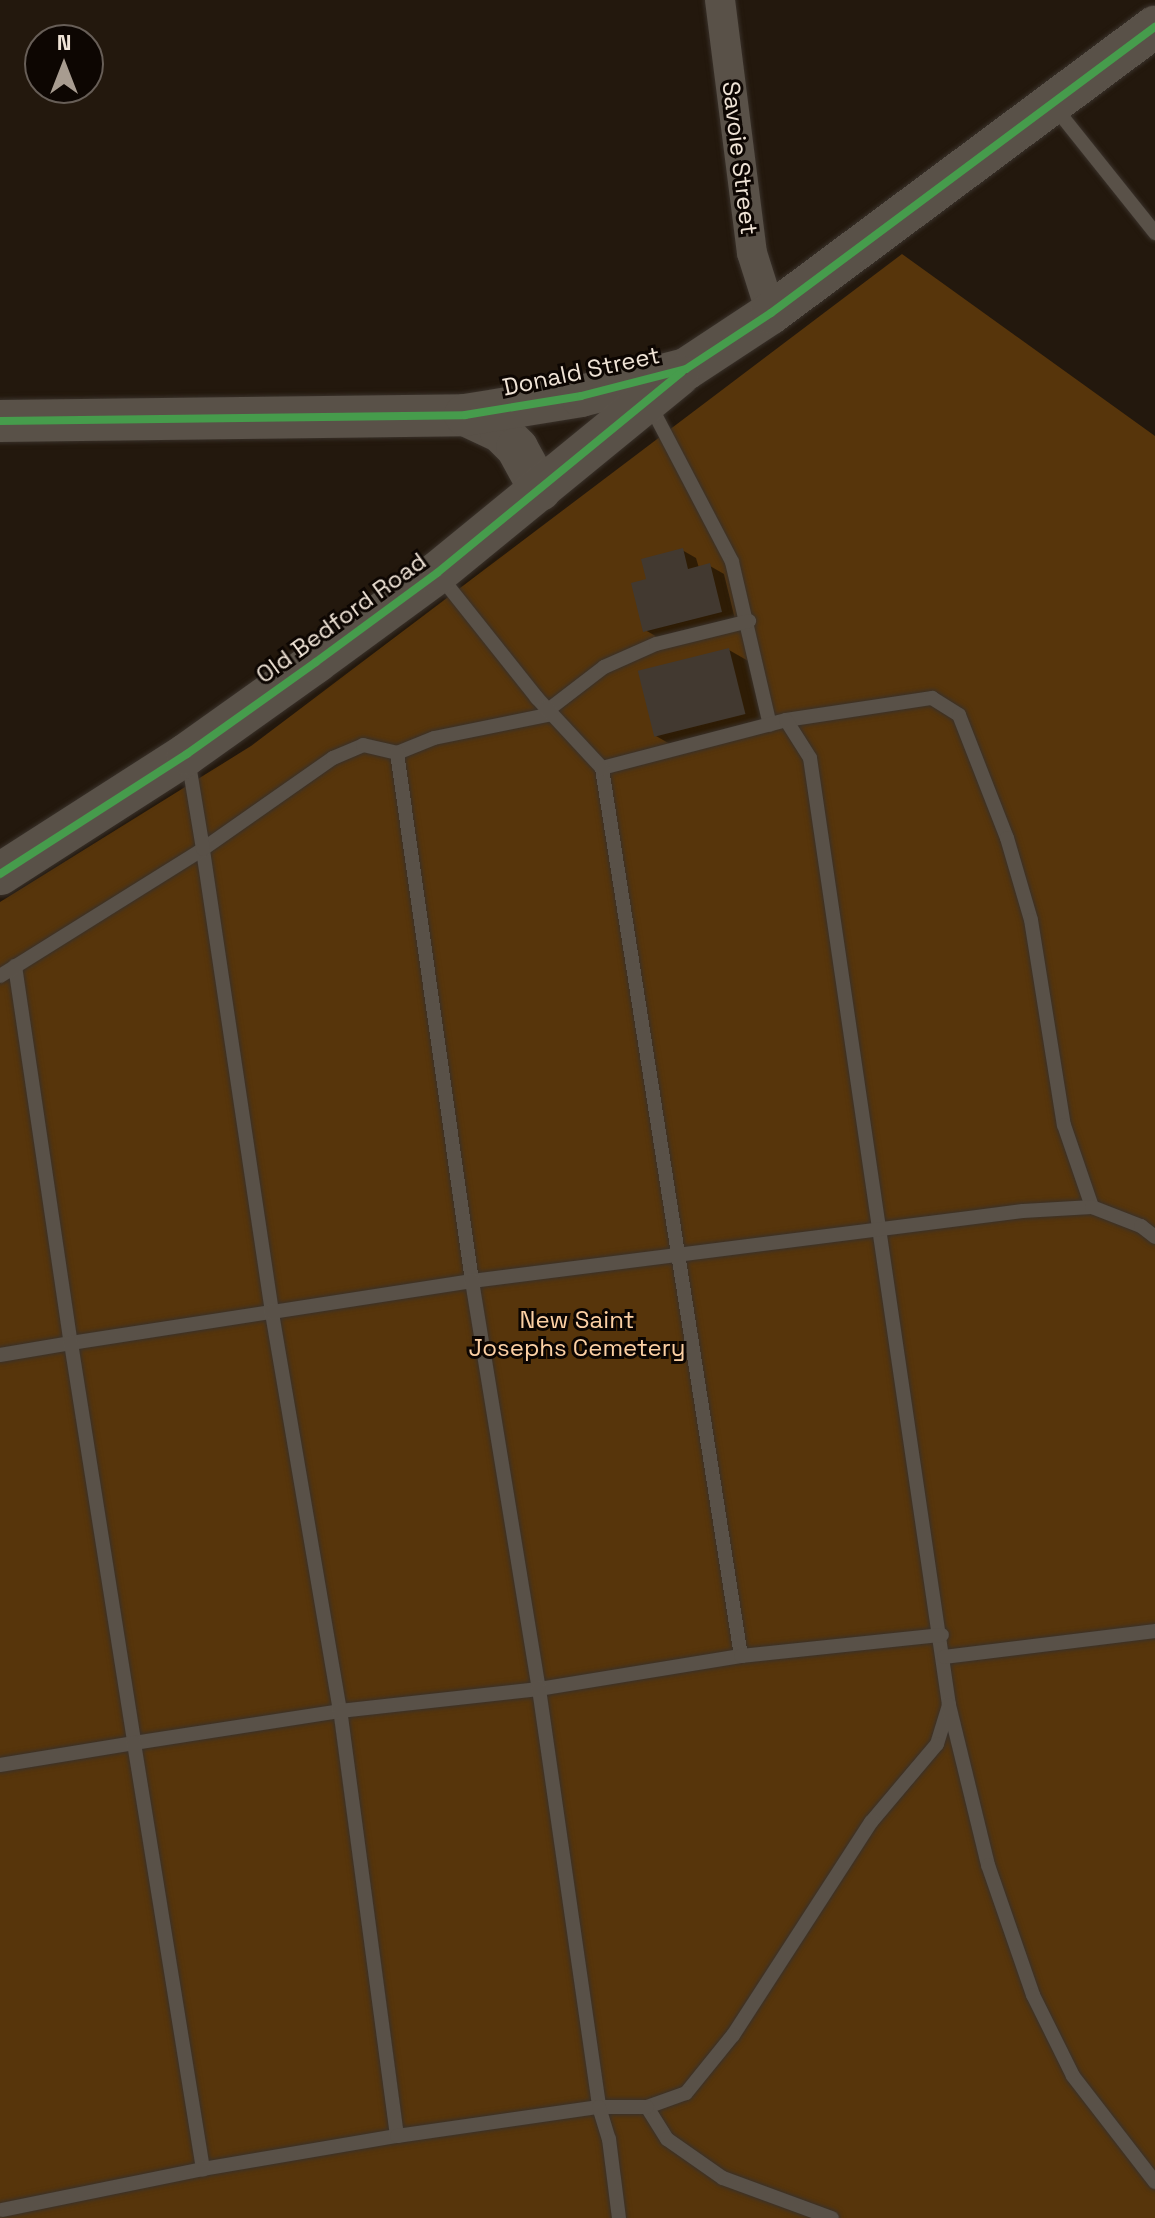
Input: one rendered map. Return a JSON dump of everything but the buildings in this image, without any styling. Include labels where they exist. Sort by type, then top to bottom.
[{"type":"street","name":"Savoie Street","points":[[720,0],[752,253],[771,313]]},
{"type":"street","name":"Donald Street","points":[[0,421],[465,415],[581,396],[686,369],[771,313],[1155,27]]},
{"type":"street","name":"Old Bedford Road","points":[[0,874],[187,754],[437,573],[649,403],[686,369]]},
{"type":"street","points":[[465,415],[501,432],[517,448],[540,490]]},
{"type":"lane","points":[[1052,105],[1155,233]]},
{"type":"lane","points":[[649,403],[732,562],[749,621],[770,725]]},
{"type":"lane","points":[[437,573],[550,712],[602,768],[741,1656]]},
{"type":"lane","points":[[0,976],[203,849],[333,758],[363,745],[397,753],[434,738],[550,712],[604,667],[656,644],[749,621]]},
{"type":"lane","points":[[602,768],[786,720],[932,698],[959,715],[1007,838],[1031,920],[1064,1125],[1092,1207]]},
{"type":"lane","points":[[786,720],[810,758],[876,1233],[942,1635],[949,1705],[988,1865],[1033,1995],[1073,2076],[1155,2182]]},
{"type":"lane","points":[[397,753],[472,1281],[539,1689],[599,2107],[609,2139],[619,2218]]},
{"type":"lane","points":[[187,754],[272,1312],[340,1711],[397,2136]]},
{"type":"lane","points":[[15,966],[71,1343],[203,2169]]},
{"type":"lane","points":[[0,1355],[472,1281],[678,1253],[876,1233],[963,1218],[1092,1207],[1141,1226],[1155,1237]]},
{"type":"lane","points":[[944,1657],[1155,1631]]},
{"type":"lane","points":[[0,1765],[340,1711],[539,1689],[741,1656],[942,1635]]},
{"type":"lane","points":[[2,2209],[203,2169],[397,2136],[599,2107],[647,2107],[686,2093],[733,2035],[871,1822],[937,1744],[949,1705]]},
{"type":"lane","points":[[647,2107],[667,2139],[723,2178],[832,2218]]},
{"type":"green space","name":"New Saint Josephs Cemetery","points":[[902,254],[1155,436],[1155,2218],[0,2218],[0,902],[251,746]]},
{"type":"cycle path","points":[[0,421],[465,415],[581,396],[686,369],[771,313],[1155,27]]},
{"type":"cycle path","points":[[0,874],[187,754],[437,573],[682,372]]}]
